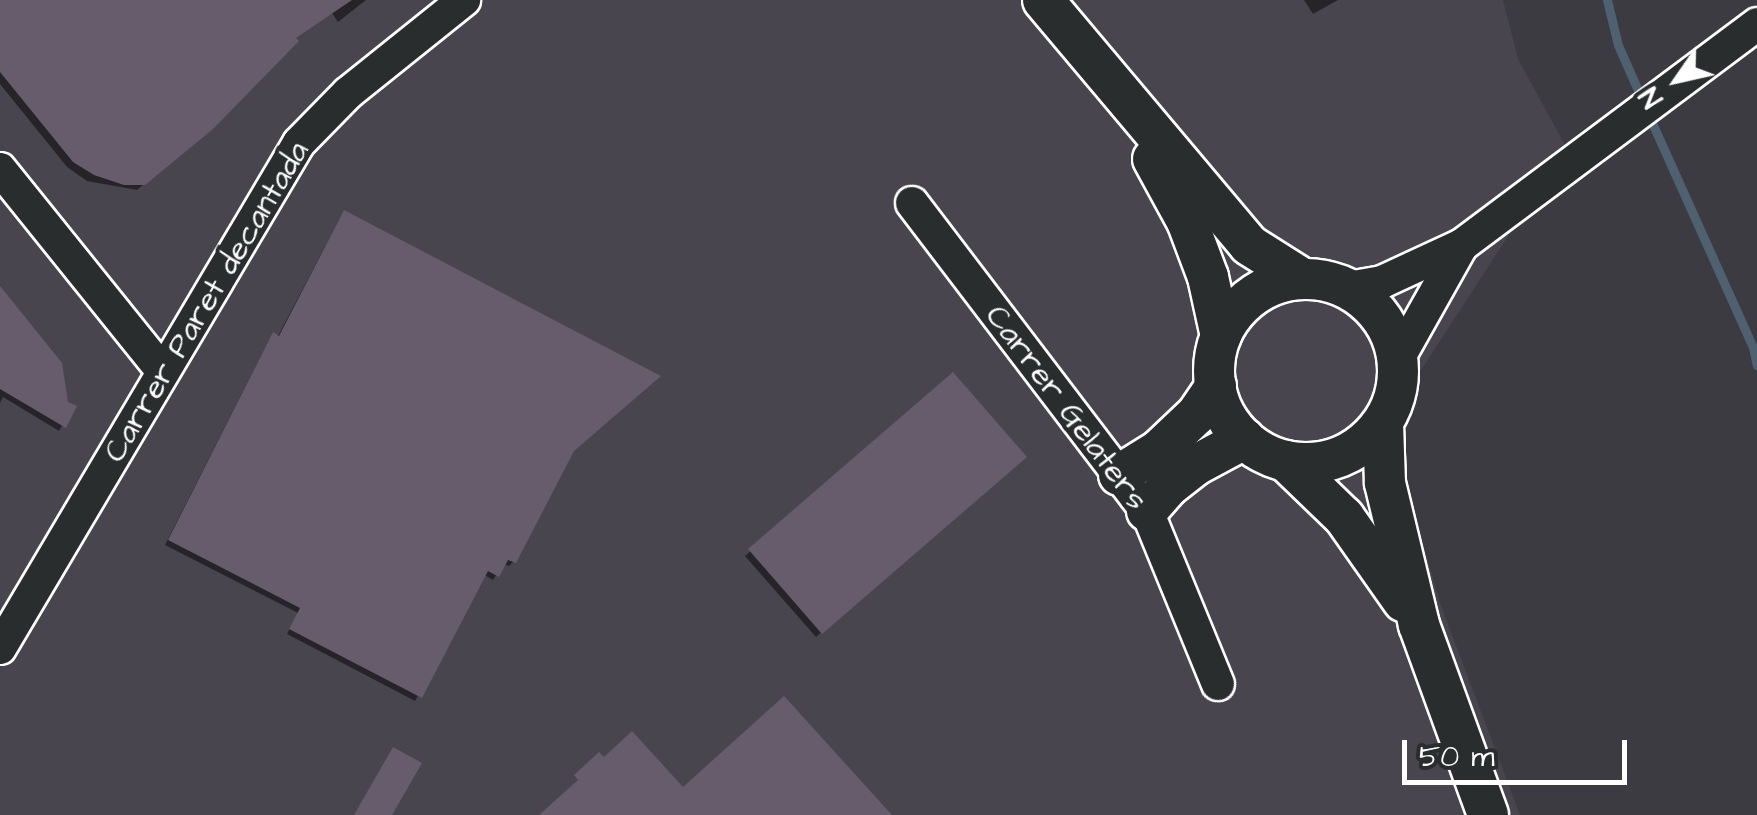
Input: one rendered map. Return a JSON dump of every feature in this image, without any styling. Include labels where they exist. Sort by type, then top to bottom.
[{"type":"street","name":"Carrer Paret decantada","points":[[0,648],[299,142],[348,93],[464,0]]},
{"type":"street","points":[[1043,0],[1249,244],[1303,278],[1348,288],[1382,282],[1462,246],[1757,24]]},
{"type":"street","points":[[1092,62],[1187,221],[1208,276],[1221,336]]},
{"type":"street","points":[[0,169],[163,372]]},
{"type":"street","name":"Carrer Gelaters","points":[[912,202],[1147,512],[1218,684]]},
{"type":"street","points":[[1286,461],[1330,460],[1359,446],[1383,422],[1396,392],[1398,359],[1462,246]]},
{"type":"street","points":[[1303,278],[1277,283],[1234,312],[1221,336],[1215,360],[1216,386],[1226,414],[1244,438],[1286,461],[1344,517],[1419,625]]},
{"type":"street","points":[[1348,288],[1376,310],[1398,359]]},
{"type":"street","points":[[1118,476],[1159,450],[1196,414],[1216,386]]},
{"type":"street","points":[[1383,422],[1388,498],[1419,625],[1488,815]]},
{"type":"street","points":[[1147,512],[1168,486],[1244,438]]},
{"type":"shaded area","points":[[0,0],[1503,0],[1518,59],[1566,147],[1388,421],[1440,603],[1520,815],[0,815]]},
{"type":"building","points":[[0,0],[352,0],[296,38],[299,41],[213,129],[145,185],[124,185],[94,175],[73,162],[0,72]]},
{"type":"building","points":[[344,210],[661,376],[574,451],[516,563],[508,560],[499,577],[488,571],[422,698],[289,629],[300,608],[168,540],[273,332],[279,336]]},
{"type":"building","points":[[0,286],[62,363],[68,402],[77,406],[66,428],[0,389]]},
{"type":"building","points":[[953,372],[1027,457],[822,634],[748,549]]},
{"type":"building","points":[[784,696],[892,815],[539,815],[578,780],[574,775],[599,752],[604,757],[632,731],[683,787]]},
{"type":"building","points":[[393,747],[422,763],[392,815],[354,815]]},
{"type":"waterway","points":[[1607,0],[1618,45],[1643,102]]},
{"type":"waterway","points":[[1649,116],[1753,347],[1757,366]]}]
